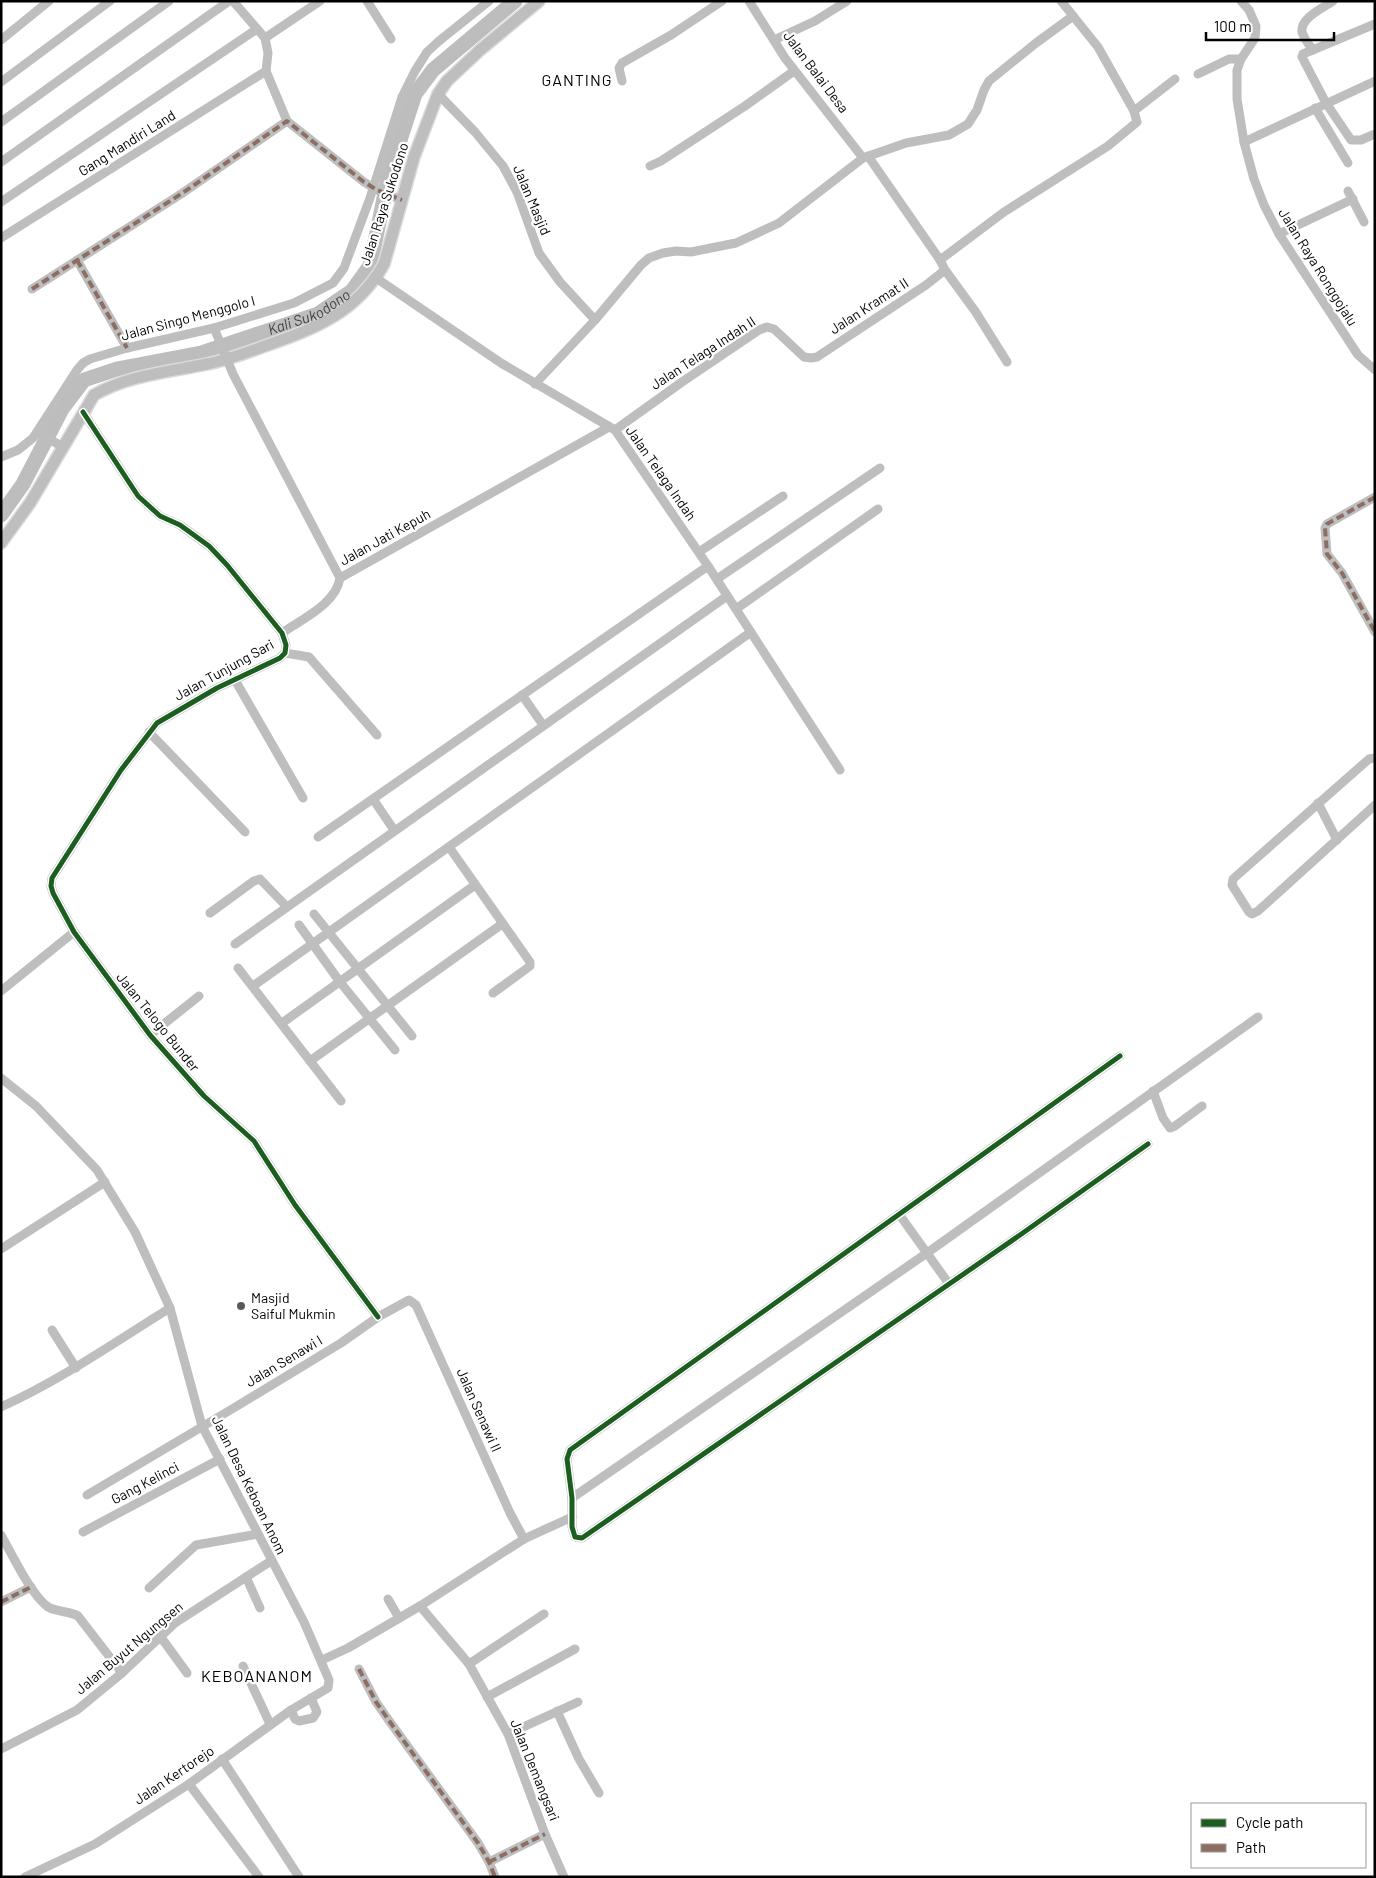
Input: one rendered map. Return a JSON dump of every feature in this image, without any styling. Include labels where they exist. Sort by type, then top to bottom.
[{"type":"main road","name":"Jalan Raya Sukodono","points":[[1,542],[30,503],[61,446],[94,395],[110,386],[132,378],[225,357],[290,337],[327,322],[344,310],[376,278],[384,264],[400,199],[438,94],[447,81],[480,50],[539,1]]},
{"type":"street","points":[[1,40],[50,1]]},
{"type":"street","points":[[1,82],[110,1]]},
{"type":"street","points":[[1,122],[169,1]]},
{"type":"street","points":[[1,162],[229,1]]},
{"type":"street","points":[[233,1],[265,38],[268,53],[266,71],[287,121],[354,175],[375,189],[400,199]]},
{"type":"street","points":[[265,38],[320,1]]},
{"type":"street","points":[[367,1],[391,39]]},
{"type":"street","name":"Jalan Singo Menggolo I","points":[[1,457],[23,446],[40,433],[77,370],[90,359],[127,348],[215,331],[294,303],[333,283],[344,268],[375,189],[402,97],[415,71],[427,52],[489,1]]},
{"type":"street","points":[[622,81],[619,68],[622,62],[671,35],[722,1]]},
{"type":"street","name":"Jalan Balai Desa","points":[[749,1],[794,71],[865,157],[940,260],[1007,362]]},
{"type":"street","points":[[774,40],[815,21],[847,1]]},
{"type":"street","points":[[940,260],[1004,212],[1115,140],[1137,122],[1134,111],[1098,47],[1061,1]]},
{"type":"street","name":"Jalan Raya Ronggojalu","points":[[1241,1],[1249,10],[1256,26],[1255,38],[1241,59],[1237,70],[1237,99],[1244,142],[1254,179],[1264,205],[1279,234],[1358,355],[1375,370]]},
{"type":"street","points":[[1313,50],[1302,32],[1303,25],[1308,18],[1333,1]]},
{"type":"street","points":[[535,384],[595,320],[649,258],[676,251],[691,252],[736,243],[778,223],[865,157],[906,143],[949,135],[968,124],[977,110],[989,82],[1036,43],[1073,16]]},
{"type":"street","points":[[1375,24],[1304,54],[1302,57],[1326,103],[1351,140],[1361,140],[1375,134]]},
{"type":"street","points":[[1,202],[257,29]]},
{"type":"street","points":[[1198,74],[1229,59],[1241,59]]},
{"type":"street","name":"Gang Mandiri Land","points":[[1,238],[266,71]]},
{"type":"street","points":[[650,166],[661,161],[745,106],[794,71]]},
{"type":"street","points":[[1134,111],[1174,79]]},
{"type":"street","points":[[1244,142],[1375,81]]},
{"type":"street","name":"Jalan Masjid","points":[[438,94],[475,132],[503,166],[517,192],[539,253],[560,282],[595,320]]},
{"type":"street","points":[[1315,108],[1348,163]]},
{"type":"street","points":[[32,289],[181,194],[287,121]]},
{"type":"street","points":[[1279,234],[1350,195],[1364,222]]},
{"type":"street","points":[[77,260],[127,348]]},
{"type":"street","name":"Jalan Kramat II","points":[[804,357],[817,356],[926,285],[945,270]]},
{"type":"street","name":"Jalan Telaga Indah","points":[[376,278],[501,363],[612,428],[702,550],[708,566],[840,770]]},
{"type":"street","name":"Jalan Telaga Indah II","points":[[612,428],[762,328],[774,329],[804,357]]},
{"type":"street","name":"Jalan Jati Kepuh","points":[[215,331],[225,357],[340,578],[612,428]]},
{"type":"street","name":"Jalan Tunjung Sari","points":[[83,412],[138,496],[160,516],[180,525],[210,546],[282,633],[286,645],[285,653],[280,658],[235,680],[157,723]]},
{"type":"street","points":[[40,433],[61,446]]},
{"type":"street","points":[[717,579],[880,468]]},
{"type":"street","points":[[702,550],[783,496]]},
{"type":"street","points":[[1375,497],[1327,524],[1325,528],[1327,554],[1342,573],[1375,632]]},
{"type":"street","points":[[736,609],[878,510]]},
{"type":"street","points":[[318,837],[708,566]]},
{"type":"street","points":[[282,633],[323,605],[339,586],[340,578]]},
{"type":"street","points":[[235,944],[727,596]]},
{"type":"street","points":[[253,986],[751,632]]},
{"type":"street","points":[[285,653],[309,657],[377,736]]},
{"type":"street","points":[[235,680],[303,798]]},
{"type":"street","points":[[522,695],[543,725]]},
{"type":"street","name":"Jalan Telogo Bunder","points":[[157,723],[121,770],[52,878],[51,886],[53,893],[74,932],[150,1034],[204,1096],[254,1141],[295,1205],[378,1317]]},
{"type":"street","points":[[149,732],[245,832]]},
{"type":"street","points":[[1375,758],[1369,759],[1232,879],[1232,886],[1249,912],[1254,914],[1375,805]]},
{"type":"street","points":[[373,799],[394,830]]},
{"type":"street","points":[[1318,803],[1337,840]]},
{"type":"street","points":[[449,847],[531,964],[493,993]]},
{"type":"street","points":[[210,913],[254,881],[260,879],[263,880],[286,907]]},
{"type":"street","points":[[282,1023],[475,885]]},
{"type":"street","points":[[314,914],[412,1036]]},
{"type":"street","points":[[310,1061],[502,924]]},
{"type":"street","points":[[299,925],[340,982],[395,1050]]},
{"type":"street","points":[[1,991],[74,932]]},
{"type":"street","points":[[238,968],[341,1101]]},
{"type":"street","points":[[150,1034],[200,996]]},
{"type":"street","points":[[572,1498],[927,1253],[1258,1017]]},
{"type":"street","points":[[1120,1056],[570,1450],[566,1459],[572,1498],[573,1533],[576,1537],[582,1538],[1148,1144]]},
{"type":"street","name":"Jalan Desa Keboan Anom","points":[[1,1078],[36,1106],[97,1170],[135,1232],[170,1308],[202,1426],[304,1622],[322,1660],[330,1684]]},
{"type":"street","points":[[1149,1094],[1170,1128],[1202,1106]]},
{"type":"street","points":[[1,1249],[105,1182]]},
{"type":"street","points":[[899,1214],[949,1284]]},
{"type":"street","name":"Jalan Senawi II","points":[[404,1301],[409,1300],[416,1305],[510,1513],[524,1539]]},
{"type":"street","name":"Jalan Senawi I","points":[[87,1495],[341,1343],[404,1301]]},
{"type":"street","points":[[1,1407],[30,1394],[76,1368],[170,1308]]},
{"type":"street","points":[[52,1330],[76,1368]]},
{"type":"street","name":"Gang Kelinci","points":[[83,1532],[220,1459]]},
{"type":"street","points":[[322,1660],[348,1648],[420,1606],[524,1539],[572,1517]]},
{"type":"street","points":[[149,1588],[196,1545],[258,1534]]},
{"type":"street","points":[[1,1535],[31,1587],[46,1605],[52,1609],[78,1616],[122,1673]]},
{"type":"street","name":"Jalan Buyut Ngungsen","points":[[1,1749],[72,1712],[122,1673],[175,1624],[271,1561]]},
{"type":"street","points":[[246,1577],[260,1608]]},
{"type":"street","points":[[1,1602],[31,1587]]},
{"type":"street","points":[[388,1599],[399,1618]]},
{"type":"street","name":"Jalan Demangsari","points":[[420,1606],[469,1664],[508,1734],[545,1834],[564,1877]]},
{"type":"street","points":[[469,1664],[544,1614]]},
{"type":"street","points":[[160,1636],[187,1673]]},
{"type":"street","points":[[488,1697],[575,1649]]},
{"type":"street","points":[[243,1666],[270,1724]]},
{"type":"street","points":[[359,1669],[376,1702],[489,1862],[495,1877]]},
{"type":"street","name":"Jalan Kertorejo","points":[[25,1877],[94,1844],[189,1784],[290,1710],[328,1688],[330,1684]]},
{"type":"street","points":[[290,1710],[295,1720],[313,1718],[316,1712],[311,1698]]},
{"type":"street","points":[[508,1734],[578,1702]]},
{"type":"street","points":[[557,1712],[579,1759],[599,1793]]},
{"type":"street","points":[[222,1759],[299,1877]]},
{"type":"street","points":[[189,1784],[218,1820],[259,1877]]},
{"type":"street","points":[[489,1862],[545,1834]]},
{"type":"waterway","name":"Kali Sukodono","points":[[1,515],[23,484],[62,409],[84,380],[117,369],[201,353],[318,314],[352,291],[370,266],[389,174],[415,94],[433,70],[515,1]]},
{"type":"marked path","points":[[32,289],[181,194],[287,121],[364,182],[377,190],[402,200]]},
{"type":"marked path","points":[[77,260],[127,348]]},
{"type":"marked path","points":[[1375,497],[1327,524],[1325,528],[1327,554],[1342,573],[1375,632]]},
{"type":"marked path","points":[[1,1602],[31,1587]]},
{"type":"marked path","points":[[359,1669],[376,1702],[478,1843],[495,1877]]},
{"type":"marked path","points":[[489,1862],[545,1834]]},
{"type":"cycle path","points":[[83,412],[138,496],[160,516],[180,525],[209,546],[227,565],[282,633],[286,645],[285,653],[280,658],[217,688],[157,723],[121,770],[52,878],[51,886],[53,893],[74,932],[150,1035],[204,1096],[254,1141],[295,1205],[378,1317]]},
{"type":"cycle path","points":[[1120,1056],[570,1450],[567,1459],[572,1498],[572,1527],[575,1537],[582,1538],[1020,1235],[1148,1144]]},
{"type":"place","name":"Masjid Saiful Mukmin","points":[[241,1306]]},
{"type":"district","name":"GANTING","points":[[577,80]]},
{"type":"district","name":"KEBOANANOM","points":[[257,1676]]}]
